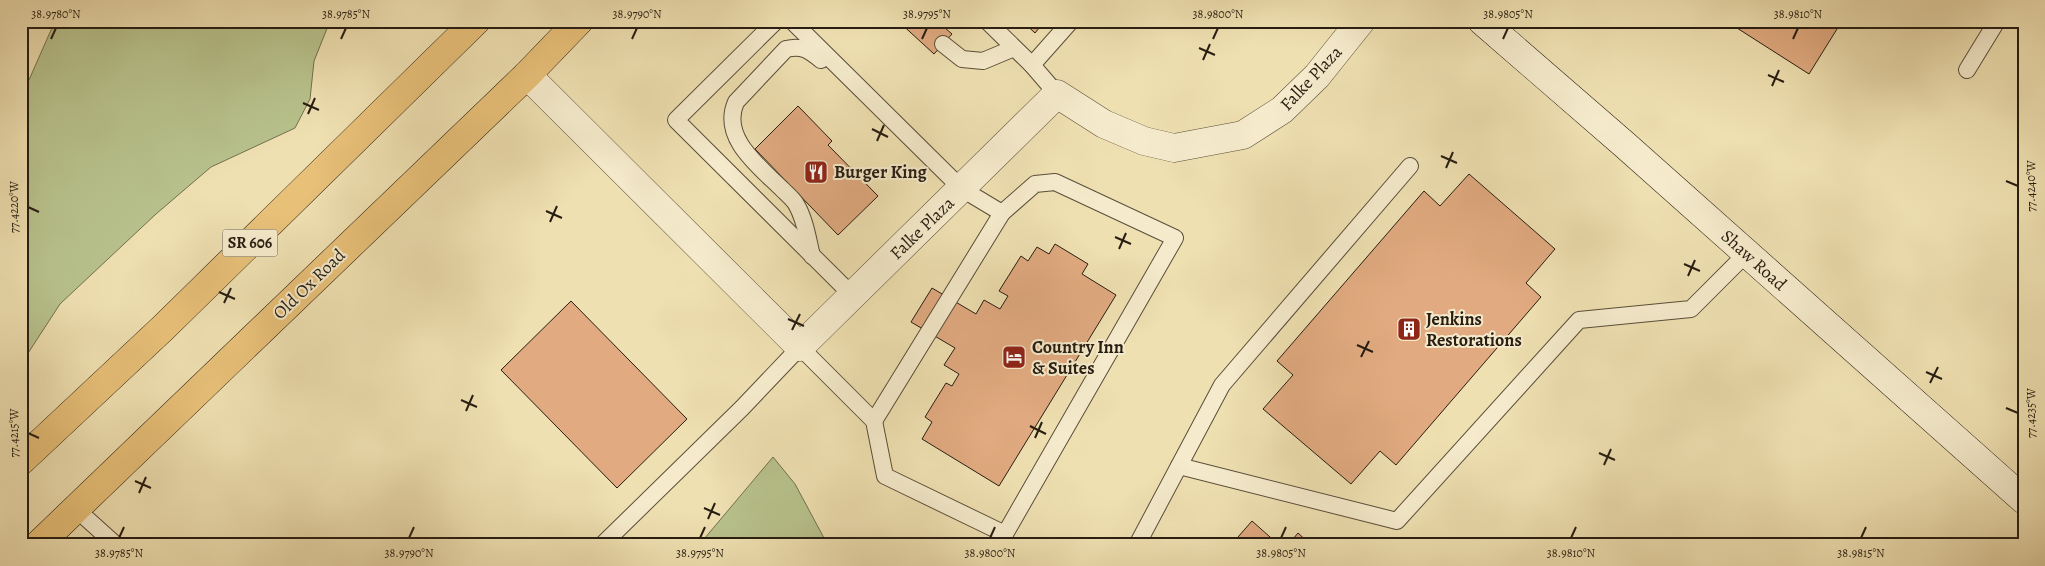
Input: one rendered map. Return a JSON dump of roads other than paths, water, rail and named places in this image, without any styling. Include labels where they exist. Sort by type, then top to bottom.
[{"type":"main road","name":"SR 606","points":[[21,461],[178,313],[476,21]]},
{"type":"main road","name":"Old Ox Road","points":[[38,545],[527,75],[579,21]]},
{"type":"street","name":"Falke Plaza","points":[[800,347],[1057,94],[1104,124],[1144,141],[1174,148],[1243,135],[1282,110],[1317,76],[1361,21]]},
{"type":"street","name":"Shaw Road","points":[[1482,21],[2024,500]]},
{"type":"street","points":[[527,75],[800,347]]},
{"type":"lane","points":[[776,21],[676,120],[852,295]]},
{"type":"lane","points":[[792,21],[962,189],[1002,213]]},
{"type":"lane","points":[[987,21],[1032,65],[1057,94]]},
{"type":"lane","points":[[1032,65],[1071,21]]},
{"type":"lane","points":[[1967,70],[1997,21]]},
{"type":"lane","points":[[943,44],[962,59],[983,60],[1014,48]]},
{"type":"lane","points":[[812,256],[796,203],[749,155],[736,138],[732,125],[732,111],[736,102],[786,49],[797,47],[807,49],[874,112],[899,126]]},
{"type":"lane","points":[[1137,545],[1222,385],[1410,166]]},
{"type":"lane","points":[[602,545],[742,408],[800,347],[874,421],[885,476],[1005,534],[1175,238],[1054,182],[1035,184],[1002,213],[874,421]]},
{"type":"lane","points":[[1179,466],[1396,521],[1579,320],[1691,309],[1747,254]]},
{"type":"lane","points":[[75,508],[116,545]]},
{"type":"place","name":"Burger King","points":[[816,172]]},
{"type":"place","name":"Jenkins Restorations","points":[[1409,329]]},
{"type":"place","name":"Country Inn & Suites","points":[[1014,357]]}]
